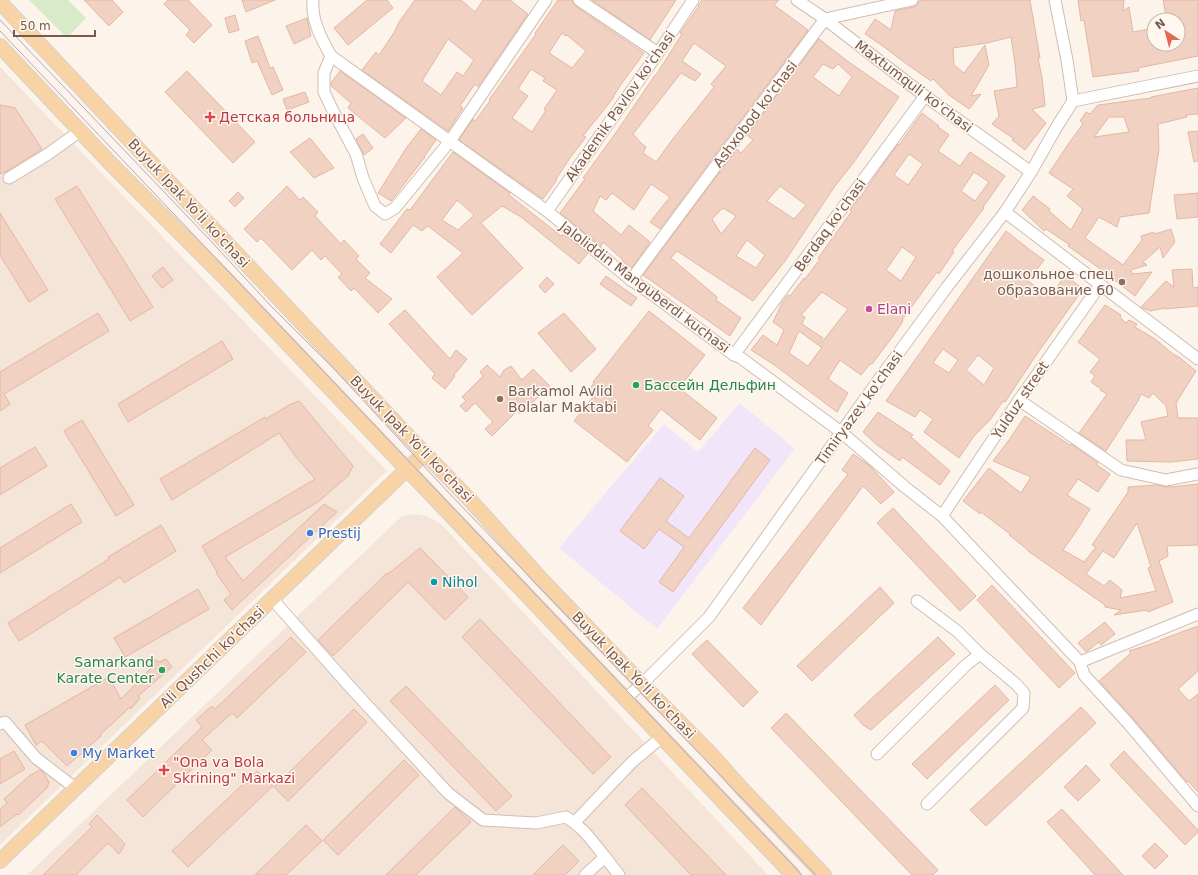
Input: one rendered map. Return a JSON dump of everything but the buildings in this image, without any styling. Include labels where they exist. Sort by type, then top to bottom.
[{"type":"main road","name":"Buyuk Ipak Yo'li ko'chasi","points":[[0,2],[471,501],[543,581],[710,753],[824,875]]},
{"type":"main road","name":"Buyuk Ipak Yo'li ko'chasi","points":[[0,46],[112,165],[225,278],[408,469],[793,875]]},
{"type":"main road","name":"Ali Qushchi ko'chasi","points":[[0,861],[425,454]]},
{"type":"street","points":[[313,0],[312,7],[320,37],[331,56],[324,73],[324,92],[356,154],[363,178],[375,206],[385,214],[396,208],[450,141],[546,0]]},
{"type":"street","points":[[579,0],[658,53]]},
{"type":"street","name":"Akademik Pavlov ko'chasi","points":[[547,211],[658,53],[693,0]]},
{"type":"street","name":"Maxtumquli ko'chasi","points":[[797,0],[925,96],[1030,172]]},
{"type":"street","points":[[825,20],[912,0]]},
{"type":"street","points":[[1055,0],[1067,60],[1073,101],[1198,76]]},
{"type":"street","name":"Ashxobod ko'chasi","points":[[631,280],[825,20]]},
{"type":"street","name":"Jaloliddin Manguberdi kuchasi","points":[[331,56],[547,211],[631,280],[734,355],[741,358],[841,432],[905,487],[942,516],[1080,662],[1084,675],[1127,722],[1198,806]]},
{"type":"street","name":"Berdaq ko'chasi","points":[[734,355],[925,96]]},
{"type":"street","name":"Timiryazev ko'chasi","points":[[625,699],[709,617],[841,432],[947,287],[1005,212],[1073,101]]},
{"type":"street","points":[[9,178],[48,154],[80,131]]},
{"type":"street","points":[[1005,212],[1198,359]]},
{"type":"street","name":"Yulduz street","points":[[942,516],[1019,400],[1100,285]]},
{"type":"street","points":[[1019,400],[1121,470],[1166,480],[1198,474]]},
{"type":"street","points":[[273,600],[352,689],[448,792],[483,820],[536,823],[566,817],[584,829],[604,858],[619,875]]},
{"type":"street","points":[[917,601],[957,631],[980,654],[1016,684],[1024,693],[1023,708],[927,804]]},
{"type":"street","points":[[1080,662],[1198,614]]},
{"type":"street","points":[[877,754],[966,665],[980,654]]},
{"type":"street","points":[[0,724],[5,722],[36,758],[75,788]]},
{"type":"street","points":[[575,822],[632,762],[662,737]]},
{"type":"street","points":[[585,875],[604,858]]},
{"type":"shaded area","points":[[0,67],[387,471],[0,845]]},
{"type":"shaded area","points":[[740,403],[795,449],[657,629],[559,548],[664,424],[698,452]]},
{"type":"shaded area","points":[[415,514],[426,516],[441,524],[768,875],[27,875],[402,516]]},
{"type":"green space","points":[[29,0],[68,0],[86,18],[67,38]]},
{"type":"tram line","points":[[0,20],[270,305],[335,370],[448,492],[816,875]]},
{"type":"tram line","points":[[0,31],[802,875]]},
{"type":"place","name":"Детская больница","points":[[210,117]]},
{"type":"place","name":"дошкольное спец образование 60","points":[[1122,282]]},
{"type":"place","name":"Elani","points":[[869,309]]},
{"type":"place","name":"Бассейн Дельфин","points":[[636,385]]},
{"type":"place","name":"Barkamol Avlid Bolalar Maktabi","points":[[500,399]]},
{"type":"place","name":"Prestij","points":[[310,533]]},
{"type":"place","name":"Nihol","points":[[434,582]]},
{"type":"place","name":"Samarkand Karate Center","points":[[162,670]]},
{"type":"place","name":"My Market","points":[[74,753]]},
{"type":"place","name":"\"Ona va Bola Skrining\" Markazi","points":[[164,770]]}]
